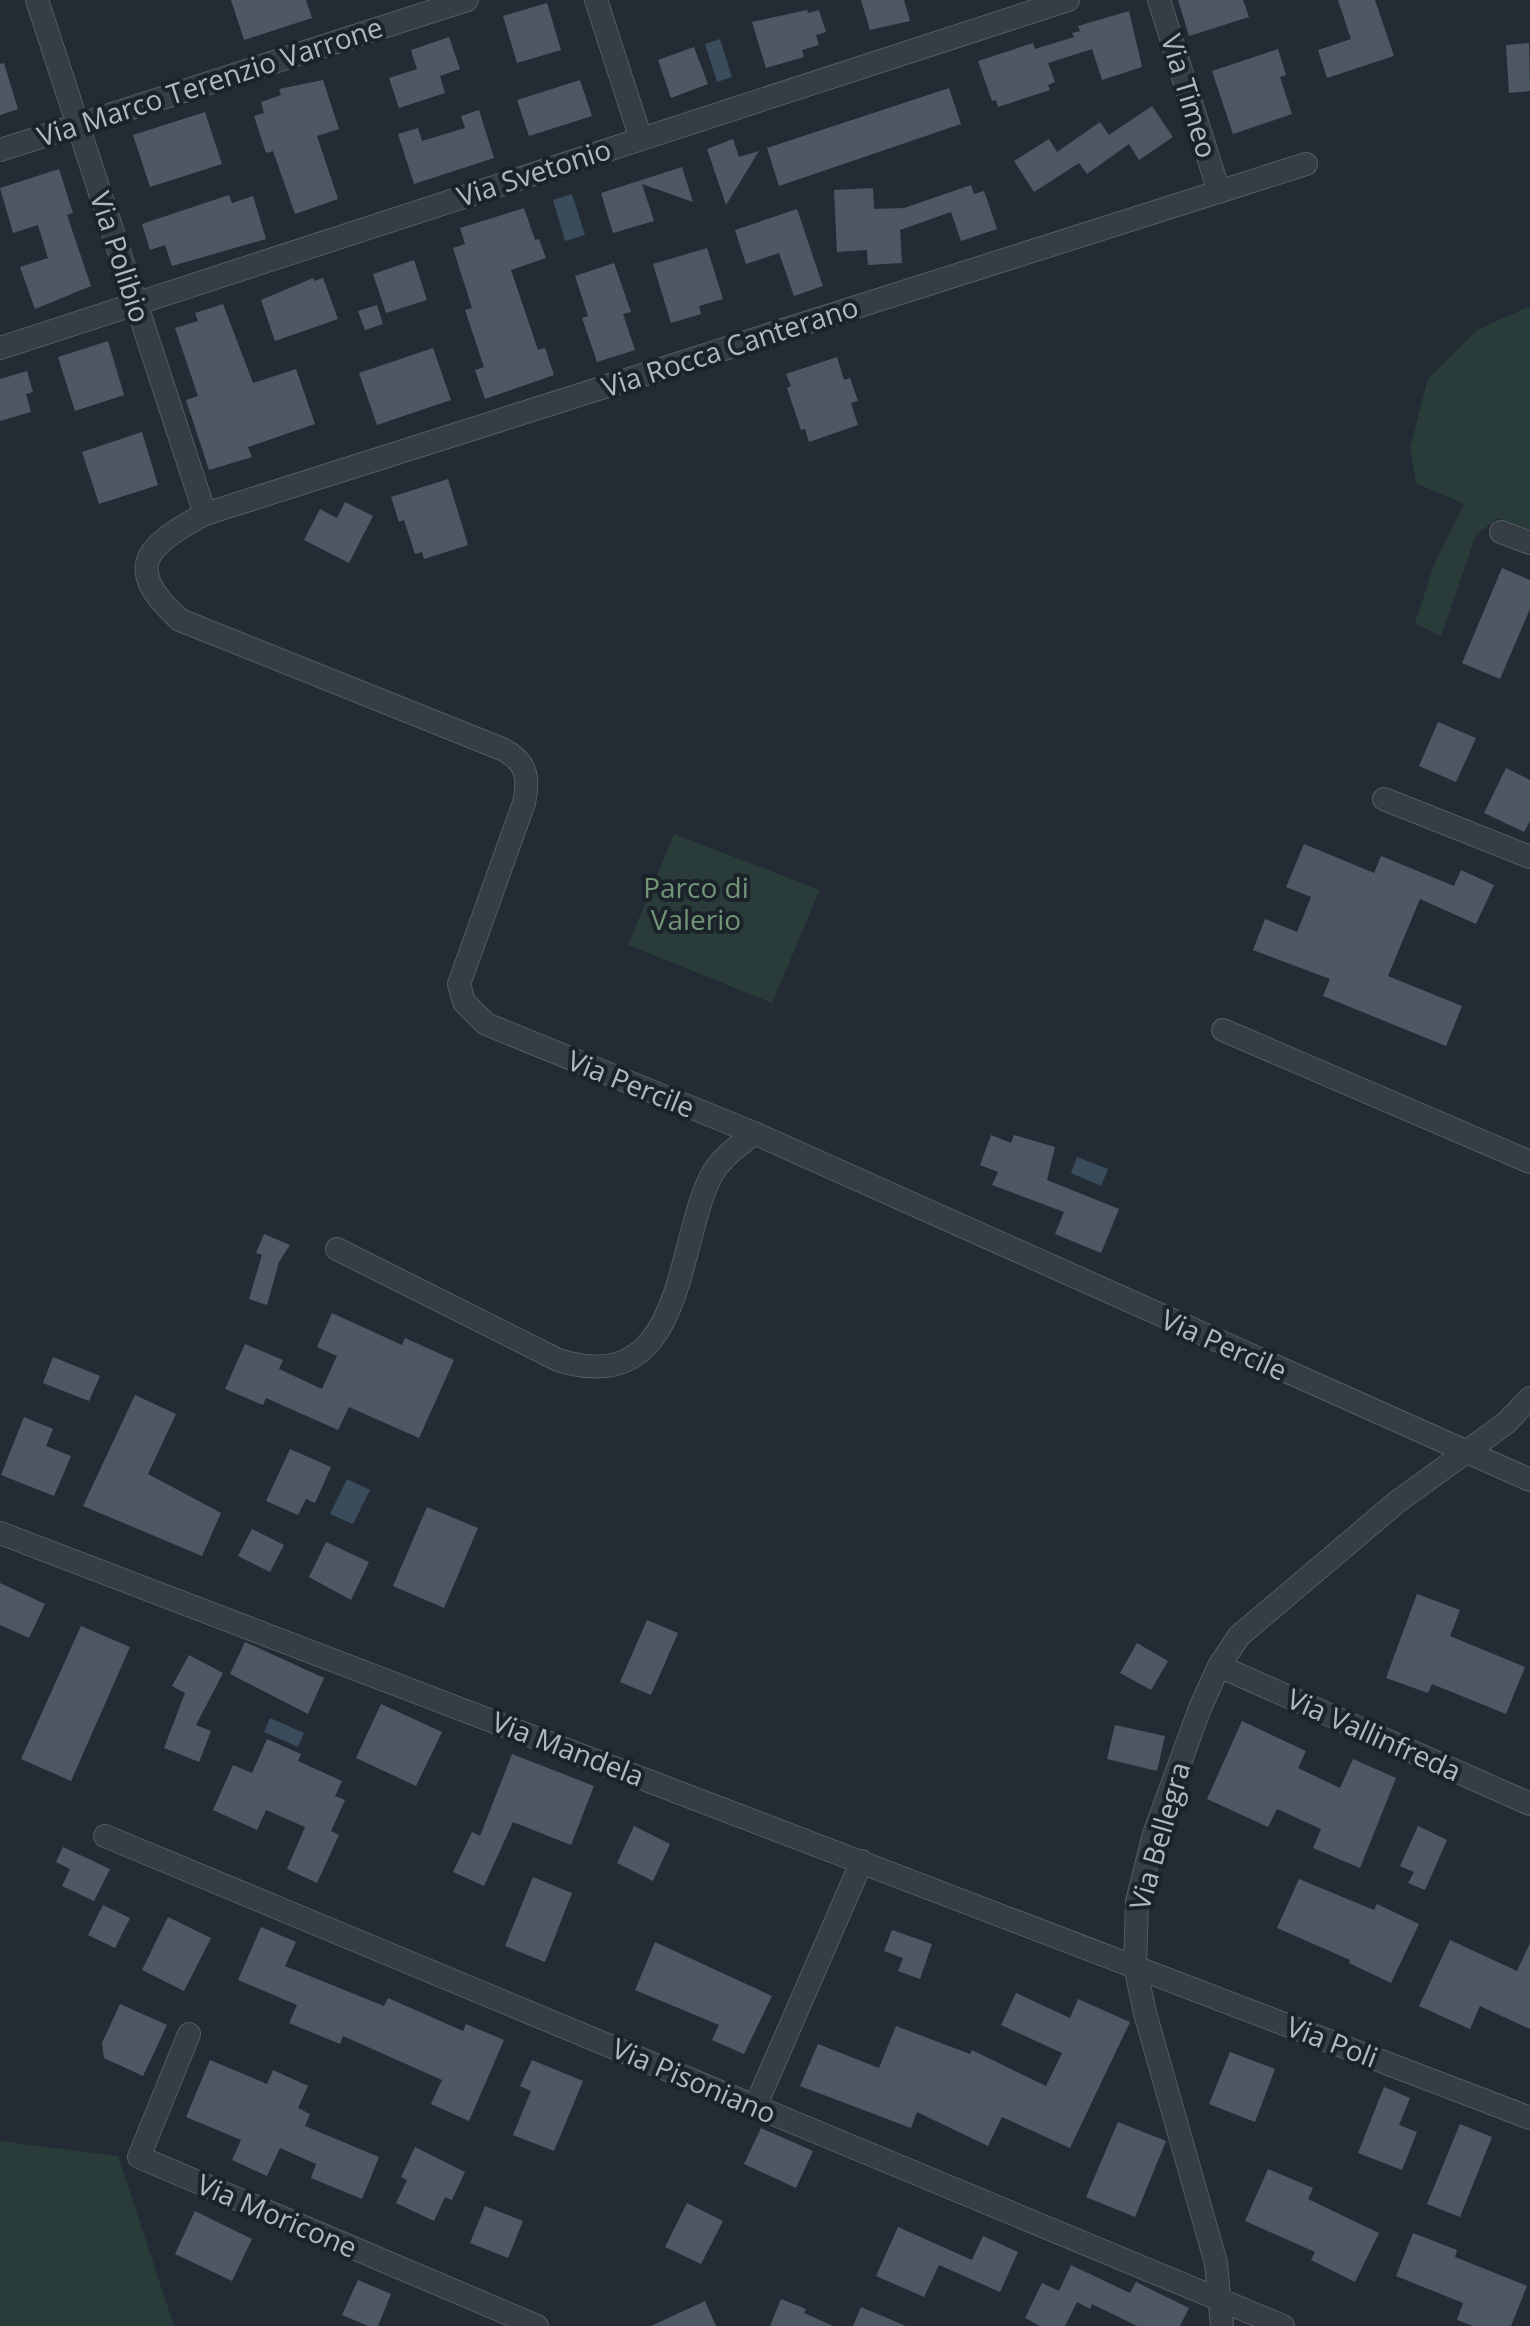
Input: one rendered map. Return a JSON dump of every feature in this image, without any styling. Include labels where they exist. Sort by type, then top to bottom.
[{"type":"street","name":"Via Polibio","points":[[37,0],[205,514]]},
{"type":"street","name":"Via Marco Terenzio Varrone","points":[[0,150],[467,0]]},
{"type":"street","points":[[596,0],[641,139]]},
{"type":"street","name":"Via Svetonio","points":[[0,348],[1068,0]]},
{"type":"street","name":"Via Timeo","points":[[1159,0],[1219,192]]},
{"type":"street","name":"Via Rocca Canterano","points":[[159,540],[205,514],[1306,164]]},
{"type":"street","points":[[1501,532],[1530,543]]},
{"type":"street","name":"Via Percile","points":[[159,540],[146,562],[148,583],[157,599],[180,620],[502,749],[521,763],[528,781],[524,803],[459,984],[464,1002],[477,1018],[497,1030],[754,1133],[1530,1480]]},
{"type":"street","points":[[1384,799],[1530,857]]},
{"type":"street","points":[[1223,1030],[1530,1162]]},
{"type":"street","points":[[337,1249],[558,1360],[587,1368],[614,1365],[648,1341],[667,1316],[712,1174],[723,1159],[754,1133]]},
{"type":"street","name":"Via Bellegra","points":[[1222,2326],[1216,2263],[1145,2013],[1135,1966],[1135,1918],[1144,1870],[1184,1750],[1219,1666],[1254,1620],[1462,1452],[1506,1423],[1530,1398]]},
{"type":"street","name":"Via Mandela","points":[[0,1533],[1135,1966]]},
{"type":"street","name":"Via Vallinfreda","points":[[1219,1666],[1530,1804]]},
{"type":"street","name":"Via Pisoniano","points":[[105,1836],[1283,2326]]},
{"type":"street","points":[[755,2107],[862,1861]]},
{"type":"street","name":"Via Poli","points":[[1135,1966],[1530,2118]]},
{"type":"street","name":"Via Moricone","points":[[189,2034],[139,2157],[537,2326]]},
{"type":"green space","points":[[1530,306],[1530,532],[1498,518],[1476,535],[1441,636],[1415,623],[1434,565],[1464,504],[1416,483],[1410,448],[1428,379],[1477,330]]},
{"type":"green space","name":"Parco di Valerio","points":[[674,834],[820,890],[772,1003],[628,945]]},
{"type":"green space","points":[[0,2141],[118,2156],[174,2326],[0,2326]]},
{"type":"water","points":[[720,39],[732,77],[717,82],[705,44]]},
{"type":"water","points":[[572,194],[585,235],[565,241],[553,200]]},
{"type":"water","points":[[1077,1157],[1108,1169],[1101,1186],[1071,1173]]},
{"type":"water","points":[[347,1479],[370,1490],[353,1524],[330,1514]]},
{"type":"water","points":[[270,1718],[304,1733],[298,1747],[264,1732]]},
{"type":"building","points":[[231,0],[306,0],[312,18],[244,40]]},
{"type":"building","points":[[861,0],[904,0],[910,21],[870,30]]},
{"type":"building","points":[[1178,0],[1243,0],[1249,17],[1189,36]]},
{"type":"building","points":[[1338,0],[1375,0],[1394,56],[1327,78],[1318,50],[1351,39]]},
{"type":"building","points":[[547,3],[561,50],[517,63],[503,16]]},
{"type":"building","points":[[807,10],[808,13],[819,10],[826,32],[816,35],[819,45],[802,50],[804,57],[766,68],[752,22]]},
{"type":"building","points":[[1129,11],[1142,67],[1102,80],[1092,49],[1048,63],[1055,82],[1048,85],[1050,90],[998,107],[996,100],[992,101],[978,61],[1033,43],[1035,49],[1074,37],[1072,33],[1080,31],[1078,26]]},
{"type":"building","points":[[449,37],[460,69],[440,76],[445,93],[399,108],[389,78],[417,69],[411,50]]},
{"type":"building","points":[[1529,43],[1530,91],[1509,93],[1506,45]]},
{"type":"building","points":[[694,47],[708,84],[671,98],[658,60]]},
{"type":"building","points":[[1278,49],[1286,75],[1280,77],[1292,114],[1233,134],[1212,71]]},
{"type":"building","points":[[4,63],[18,109],[0,115],[0,64]]},
{"type":"building","points":[[323,80],[339,129],[317,136],[338,199],[295,214],[273,151],[266,153],[254,116],[264,113],[261,102],[281,95],[279,89]]},
{"type":"building","points":[[580,80],[592,116],[529,136],[517,100]]},
{"type":"building","points":[[949,88],[961,124],[779,186],[767,148]]},
{"type":"building","points":[[1152,106],[1173,137],[1139,160],[1129,144],[1087,174],[1079,163],[1034,192],[1014,161],[1049,139],[1057,152],[1100,122],[1109,135]]},
{"type":"building","points":[[479,110],[494,158],[414,184],[398,134],[418,128],[422,141],[465,128],[461,116]]},
{"type":"building","points":[[205,112],[222,164],[150,187],[133,135]]},
{"type":"building","points":[[733,139],[739,157],[759,151],[726,205],[707,149]]},
{"type":"building","points":[[682,167],[693,202],[642,184],[654,221],[613,233],[601,193]]},
{"type":"building","points":[[59,169],[73,213],[67,215],[91,286],[35,309],[20,267],[48,258],[38,225],[13,233],[0,188]]},
{"type":"building","points":[[971,185],[974,194],[984,191],[997,229],[961,241],[951,212],[900,230],[902,263],[868,265],[867,250],[837,252],[834,190],[873,188],[874,209],[904,208]]},
{"type":"building","points":[[229,195],[232,203],[253,196],[266,239],[172,266],[165,245],[150,250],[142,224]]},
{"type":"building","points":[[524,208],[535,240],[539,239],[546,258],[511,270],[538,350],[545,348],[554,375],[485,399],[475,370],[484,367],[465,310],[472,308],[453,248],[465,244],[460,228]]},
{"type":"building","points":[[797,209],[823,286],[794,296],[779,253],[746,264],[735,230]]},
{"type":"building","points":[[707,248],[723,299],[699,306],[701,314],[671,323],[653,264]]},
{"type":"building","points":[[414,260],[427,300],[386,313],[373,274]]},
{"type":"building","points":[[614,263],[631,312],[623,314],[635,350],[597,362],[582,318],[588,316],[575,276]]},
{"type":"building","points":[[313,278],[314,281],[323,278],[338,319],[275,341],[261,300]]},
{"type":"building","points":[[223,304],[253,383],[296,369],[315,424],[248,447],[252,457],[209,470],[186,400],[198,396],[175,328],[198,321],[195,313]]},
{"type":"building","points":[[377,305],[383,324],[365,330],[358,311]]},
{"type":"building","points":[[108,341],[124,395],[75,411],[58,357]]},
{"type":"building","points":[[433,348],[451,400],[377,425],[359,373]]},
{"type":"building","points":[[837,357],[844,380],[850,378],[858,401],[851,403],[858,425],[809,442],[805,429],[801,430],[787,388],[791,386],[786,374]]},
{"type":"building","points":[[27,371],[33,392],[26,394],[31,412],[0,421],[0,379]]},
{"type":"building","points":[[142,432],[158,485],[99,504],[82,452]]},
{"type":"building","points":[[448,479],[468,545],[424,559],[422,552],[415,554],[404,520],[399,522],[391,497]]},
{"type":"building","points":[[345,502],[373,516],[349,563],[304,540],[320,509],[337,518]]},
{"type":"building","points":[[1502,568],[1530,580],[1530,609],[1500,679],[1462,663]]},
{"type":"building","points":[[1438,722],[1476,738],[1456,782],[1419,766]]},
{"type":"building","points":[[1506,768],[1530,780],[1530,821],[1524,832],[1484,813]]},
{"type":"building","points":[[1304,844],[1374,873],[1381,856],[1454,886],[1461,870],[1494,885],[1476,924],[1420,899],[1388,976],[1462,1006],[1446,1046],[1323,996],[1330,979],[1253,950],[1265,919],[1297,932],[1311,897],[1286,887]]},
{"type":"building","points":[[991,1135],[1011,1143],[1014,1135],[1055,1147],[1047,1180],[1119,1209],[1101,1253],[1055,1234],[1064,1212],[992,1185],[998,1172],[980,1165]]},
{"type":"building","points":[[264,1234],[290,1245],[279,1262],[267,1305],[249,1299],[262,1255],[256,1253]]},
{"type":"building","points":[[332,1313],[402,1345],[405,1338],[454,1360],[419,1438],[349,1407],[338,1430],[266,1398],[263,1405],[225,1389],[245,1344],[283,1360],[279,1369],[322,1389],[337,1356],[317,1347]]},
{"type":"building","points":[[53,1357],[100,1376],[89,1401],[43,1383]]},
{"type":"building","points":[[135,1395],[176,1414],[148,1474],[221,1513],[202,1556],[83,1506]]},
{"type":"building","points":[[24,1417],[53,1429],[46,1446],[71,1456],[54,1496],[1,1475]]},
{"type":"building","points":[[290,1449],[331,1467],[315,1503],[306,1499],[298,1515],[266,1501]]},
{"type":"building","points":[[427,1507],[478,1528],[444,1608],[393,1586]]},
{"type":"building","points":[[252,1529],[284,1545],[270,1572],[238,1556]]},
{"type":"building","points":[[326,1542],[369,1562],[351,1600],[309,1577]]},
{"type":"building","points":[[0,1583],[45,1604],[29,1638],[0,1625]]},
{"type":"building","points":[[1417,1594],[1460,1610],[1450,1636],[1525,1667],[1506,1714],[1432,1684],[1428,1693],[1386,1678]]},
{"type":"building","points":[[647,1620],[678,1633],[651,1695],[620,1682]]},
{"type":"building","points":[[81,1626],[130,1647],[71,1781],[21,1759]]},
{"type":"building","points":[[245,1642],[324,1678],[308,1714],[230,1674]]},
{"type":"building","points":[[1137,1643],[1168,1661],[1151,1690],[1120,1673]]},
{"type":"building","points":[[189,1655],[223,1673],[196,1725],[211,1731],[199,1762],[164,1748],[185,1693],[172,1686]]},
{"type":"building","points":[[381,1704],[442,1732],[416,1786],[356,1758]]},
{"type":"building","points":[[1242,1721],[1306,1751],[1298,1768],[1340,1788],[1353,1759],[1396,1778],[1360,1868],[1313,1848],[1321,1829],[1277,1809],[1268,1827],[1207,1799]]},
{"type":"building","points":[[1115,1725],[1165,1736],[1157,1771],[1107,1759]]},
{"type":"building","points":[[267,1739],[301,1754],[298,1761],[342,1781],[335,1796],[345,1800],[331,1831],[339,1835],[317,1883],[287,1869],[305,1827],[266,1810],[257,1830],[213,1810],[233,1765],[252,1773]]},
{"type":"building","points":[[512,1754],[594,1786],[571,1845],[513,1822],[484,1886],[453,1872],[472,1832],[480,1836]]},
{"type":"building","points":[[634,1826],[670,1844],[653,1881],[617,1863]]},
{"type":"building","points":[[1418,1826],[1447,1840],[1425,1890],[1408,1883],[1414,1872],[1400,1866]]},
{"type":"building","points":[[63,1847],[110,1869],[94,1901],[62,1886],[70,1869],[56,1862]]},
{"type":"building","points":[[533,1877],[572,1893],[545,1962],[505,1946]]},
{"type":"building","points":[[1299,1879],[1374,1910],[1377,1904],[1419,1924],[1391,1983],[1349,1963],[1350,1960],[1277,1928]]},
{"type":"building","points":[[103,1905],[130,1918],[115,1948],[88,1935]]},
{"type":"building","points":[[168,1917],[211,1938],[184,1991],[142,1970]]},
{"type":"building","points":[[261,1927],[296,1942],[285,1966],[384,2006],[388,1998],[463,2031],[466,2024],[504,2040],[469,2121],[431,2104],[442,2080],[343,2036],[340,2044],[289,2023],[297,2005],[238,1980]]},
{"type":"building","points":[[892,1930],[932,1944],[920,1979],[898,1971],[903,1958],[884,1951]]},
{"type":"building","points":[[1450,1940],[1517,1971],[1530,1943],[1530,2029],[1480,2006],[1470,2029],[1419,2006]]},
{"type":"building","points":[[655,1942],[772,1996],[744,2054],[712,2040],[719,2025],[635,1990]]},
{"type":"building","points":[[1016,1993],[1070,2018],[1078,1999],[1130,2022],[1070,2148],[1002,2117],[988,2146],[917,2112],[911,2128],[800,2086],[818,2044],[879,2068],[896,2026],[970,2054],[972,2050],[1046,2086],[1062,2053],[1001,2025]]},
{"type":"building","points":[[120,2004],[167,2025],[143,2076],[104,2058],[102,2043]]},
{"type":"building","points":[[1230,2052],[1275,2069],[1255,2122],[1209,2104]]},
{"type":"building","points":[[210,2060],[267,2084],[273,2070],[308,2086],[298,2108],[310,2114],[305,2126],[379,2157],[362,2199],[311,2178],[316,2164],[280,2148],[267,2176],[232,2160],[241,2140],[186,2117]]},
{"type":"building","points":[[532,2060],[583,2081],[554,2151],[513,2135],[531,2091],[520,2086]]},
{"type":"building","points":[[1384,2087],[1410,2098],[1399,2125],[1417,2132],[1402,2170],[1358,2153]]},
{"type":"building","points":[[1118,2122],[1166,2141],[1135,2217],[1086,2197]]},
{"type":"building","points":[[1460,2124],[1492,2137],[1460,2217],[1427,2204]]},
{"type":"building","points":[[761,2128],[813,2151],[796,2188],[744,2164]]},
{"type":"building","points":[[415,2147],[465,2172],[452,2200],[445,2197],[434,2221],[396,2203],[407,2180],[401,2177]]},
{"type":"building","points":[[1268,2169],[1313,2188],[1308,2199],[1379,2233],[1355,2282],[1311,2260],[1315,2252],[1245,2221]]},
{"type":"building","points":[[687,2203],[723,2221],[701,2264],[665,2247]]},
{"type":"building","points":[[485,2206],[523,2221],[508,2258],[470,2243]]},
{"type":"building","points":[[195,2211],[252,2239],[232,2281],[175,2254]]},
{"type":"building","points":[[898,2227],[972,2260],[983,2236],[1018,2252],[1000,2292],[939,2265],[924,2297],[876,2276]]},
{"type":"building","points":[[1413,2233],[1457,2250],[1455,2257],[1527,2286],[1511,2326],[1473,2326],[1457,2320],[1463,2303],[1396,2276]]},
{"type":"building","points":[[1071,2265],[1130,2293],[1136,2282],[1189,2308],[1180,2326],[1137,2326],[1092,2304],[1090,2309],[1077,2302],[1065,2326],[1040,2326],[1025,2318],[1042,2283],[1059,2291]]},
{"type":"building","points":[[358,2280],[391,2294],[378,2326],[368,2326],[342,2315]]},
{"type":"building","points":[[781,2299],[806,2309],[804,2313],[833,2326],[770,2326]]},
{"type":"building","points":[[705,2301],[716,2326],[651,2326]]},
{"type":"building","points":[[861,2307],[906,2326],[853,2326]]}]
